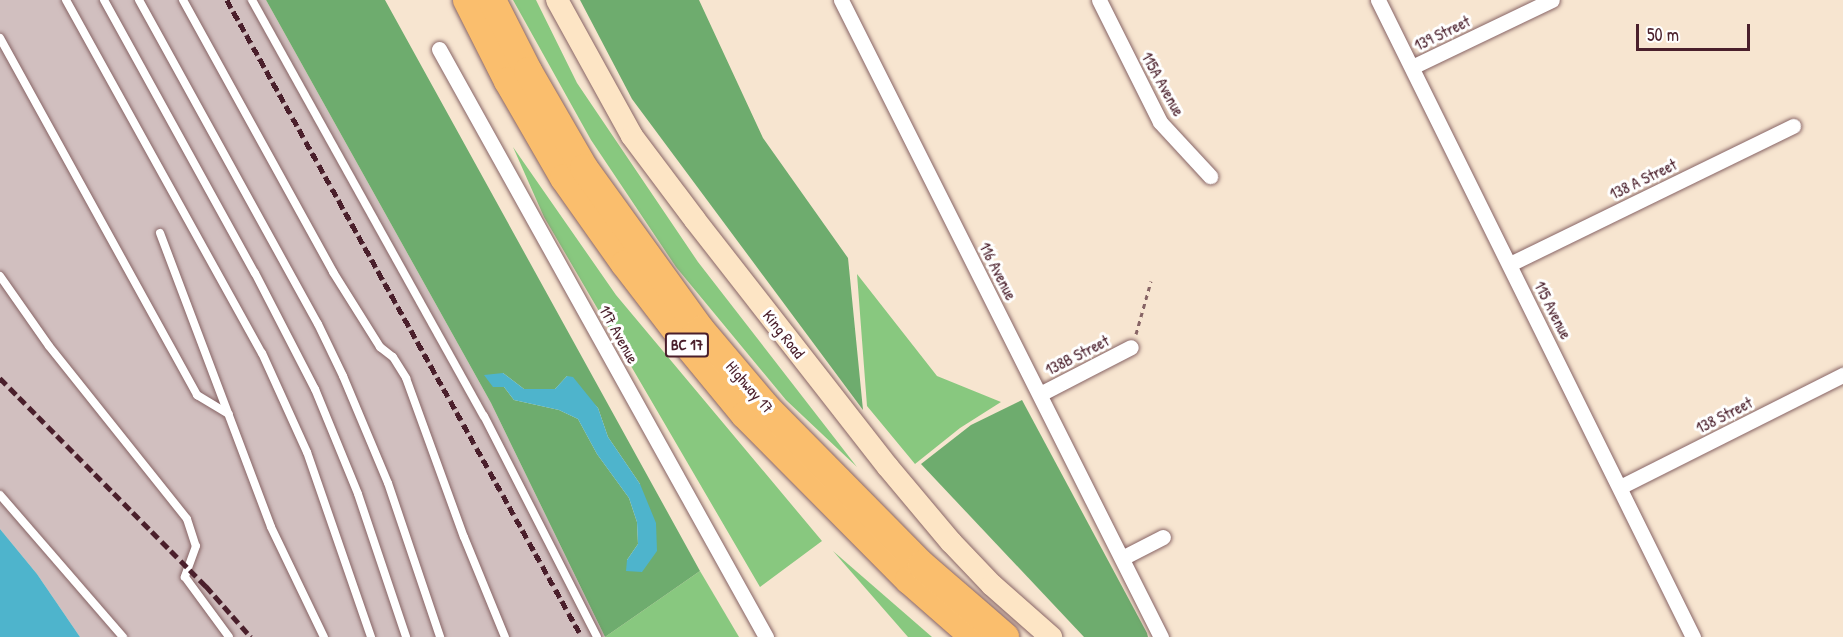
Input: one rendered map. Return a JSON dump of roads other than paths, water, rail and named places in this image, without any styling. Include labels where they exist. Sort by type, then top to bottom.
[{"type":"highway","name":"Highway 17","points":[[467,0],[508,81],[564,178],[625,264],[685,342],[745,415],[909,580],[974,637]]},
{"type":"highway","name":"Highway 17","points":[[492,0],[528,71],[584,168],[701,330],[774,416],[922,565],[1005,637]]},
{"type":"street","name":"King Road","points":[[557,0],[632,136],[695,220],[888,467],[951,542],[992,585],[1051,637]]},
{"type":"street","name":"116 Avenue","points":[[841,0],[1161,637]]},
{"type":"street","name":"115A Avenue","points":[[1099,0],[1160,122],[1210,176]]},
{"type":"street","name":"115 Avenue","points":[[1378,0],[1693,637]]},
{"type":"street","name":"139 Street","points":[[1412,68],[1552,0]]},
{"type":"street","name":"117 Avenue","points":[[439,49],[766,637]]},
{"type":"street","name":"138 A Street","points":[[1510,264],[1793,126]]},
{"type":"street","name":"138B Street","points":[[1040,394],[1131,347]]},
{"type":"street","name":"138 Street","points":[[1620,486],[1841,380]]},
{"type":"street","points":[[1122,558],[1163,537]]},
{"type":"lane","points":[[66,0],[262,353],[307,452],[371,637]]},
{"type":"lane","points":[[104,0],[265,291],[315,389],[358,494],[406,637]]},
{"type":"lane","points":[[139,0],[287,267],[338,366],[388,483],[440,637]]},
{"type":"lane","points":[[183,0],[333,272],[380,347],[393,357],[406,378],[464,537],[505,637]]},
{"type":"lane","points":[[252,0],[484,416],[597,637]]},
{"type":"lane","points":[[0,38],[197,395],[229,414]]},
{"type":"lane","points":[[160,233],[271,527],[324,637]]},
{"type":"lane","points":[[0,276],[48,346],[187,519],[196,546],[185,577],[230,637]]},
{"type":"lane","points":[[0,495],[123,637]]},
{"type":"water","points":[[503,373],[524,389],[555,389],[567,376],[573,377],[598,408],[608,437],[640,484],[656,523],[657,551],[642,572],[626,571],[627,560],[638,544],[637,522],[629,498],[597,454],[578,419],[559,410],[514,400],[504,387],[493,387],[484,375]]},
{"type":"water","points":[[0,529],[37,574],[80,637],[0,637]]},
{"type":"railway","points":[[227,0],[582,637]]},
{"type":"railway","points":[[0,378],[206,586],[251,637]]}]
